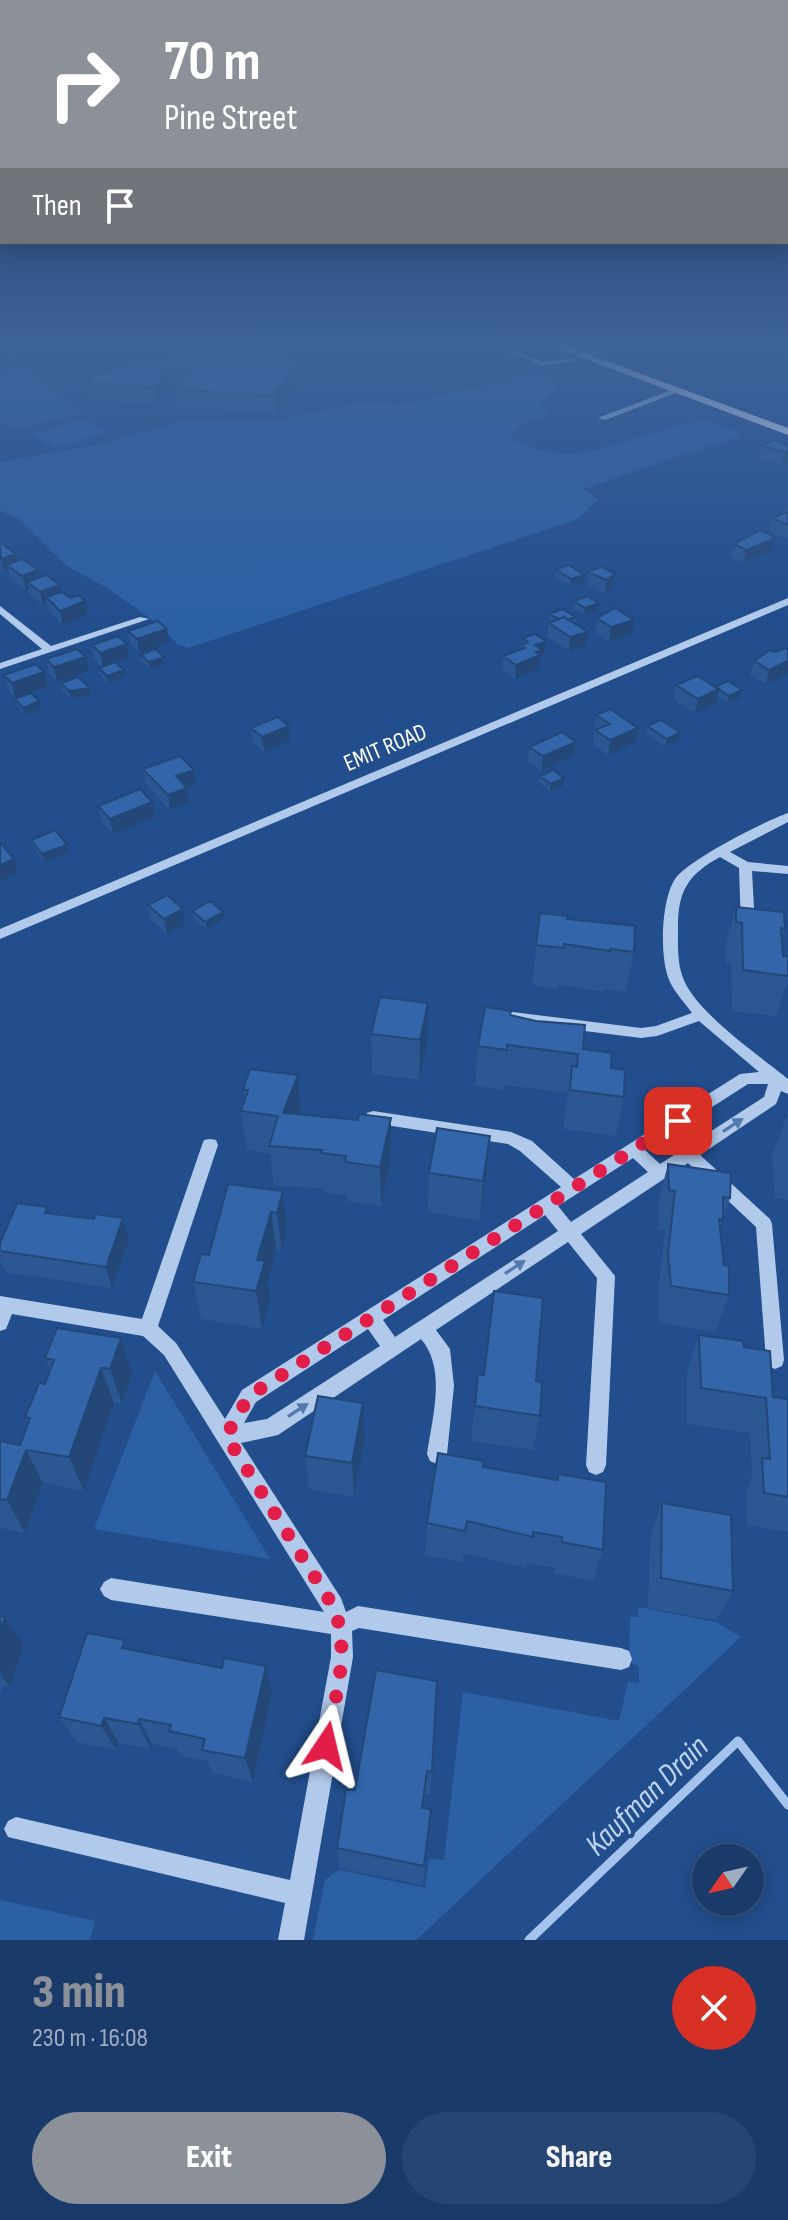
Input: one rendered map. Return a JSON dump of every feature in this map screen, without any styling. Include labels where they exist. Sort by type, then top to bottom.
[{"type":"street","name":"EMIT ROAD","points":[[0,934],[788,601]]},
{"type":"street","points":[[0,609],[50,650]]},
{"type":"street","points":[[0,666],[144,619]]},
{"type":"street","points":[[782,1083],[701,1015],[685,996],[673,968],[671,904],[675,892],[691,870],[788,817]]},
{"type":"street","points":[[721,852],[745,866],[788,870]]},
{"type":"street","points":[[745,866],[749,939]]},
{"type":"street","points":[[505,1016],[641,1033],[657,1031],[701,1015]]},
{"type":"street","points":[[226,1436],[249,1396],[633,1149],[745,1078],[782,1083]]},
{"type":"street","points":[[226,1436],[271,1428],[771,1100],[782,1083]]},
{"type":"street","points":[[368,1116],[511,1138],[526,1146],[573,1188]]},
{"type":"street","points":[[148,1329],[210,1145]]},
{"type":"street","points":[[633,1149],[659,1173]]},
{"type":"street","points":[[689,1154],[764,1224],[775,1360]]},
{"type":"street","points":[[547,1205],[572,1231],[606,1276],[596,1465]]},
{"type":"street","points":[[2,1311],[120,1322],[148,1329],[170,1349],[333,1606],[341,1625],[342,1657],[291,1940]]},
{"type":"street","points":[[371,1318],[392,1348]]},
{"type":"street","points":[[423,1328],[441,1349],[445,1386],[437,1454]]},
{"type":"street","points":[[111,1589],[341,1625],[358,1617],[621,1659]]},
{"type":"street","points":[[16,1829],[299,1894]]},
{"type":"shaded area","points":[[35,434],[103,434],[54,448]]},
{"type":"shaded area","points":[[138,434],[513,434],[509,437],[534,448],[559,453],[606,448],[653,434],[742,435],[584,489],[598,499],[578,519],[188,648],[177,644],[159,625],[109,589],[67,566],[17,518],[0,511],[0,462],[91,446]]},
{"type":"shaded area","points":[[155,1371],[270,1559],[94,1529]]},
{"type":"shaded area","points":[[638,1607],[716,1622],[741,1637],[416,1940],[313,1940],[325,1880],[339,1870],[425,1888],[429,1859],[444,1860],[463,1692],[619,1721],[628,1682],[639,1683],[639,1667],[629,1661],[630,1617],[638,1617]]},
{"type":"shaded area","points":[[0,1900],[95,1921],[90,1940],[0,1940]]},
{"type":"building","points":[[776,440],[788,446],[788,451],[760,446]]},
{"type":"building","points":[[788,512],[788,525],[772,518]]},
{"type":"building","points":[[760,530],[775,537],[746,550],[734,544]]},
{"type":"building","points":[[1,543],[16,554],[1,559]]},
{"type":"building","points":[[22,559],[38,570],[22,576],[7,565]]},
{"type":"building","points":[[569,565],[584,575],[571,579],[556,569]]},
{"type":"building","points":[[602,567],[615,574],[607,580],[588,572]]},
{"type":"building","points":[[46,575],[60,585],[40,592],[27,582]]},
{"type":"building","points":[[62,592],[71,598],[78,595],[85,601],[60,611],[46,597]]},
{"type":"building","points":[[587,596],[599,603],[585,608],[574,601]]},
{"type":"building","points":[[615,608],[634,620],[611,627],[597,618]]},
{"type":"building","points":[[562,609],[576,617],[559,619],[549,614]]},
{"type":"building","points":[[564,617],[588,632],[570,637],[549,623]]},
{"type":"building","points":[[158,621],[167,629],[137,639],[128,631]]},
{"type":"building","points":[[535,634],[546,641],[535,645],[542,650],[536,652],[540,655],[516,665],[503,656],[525,648],[521,645],[528,642],[523,638]]},
{"type":"building","points":[[118,636],[127,644],[100,653],[92,645]]},
{"type":"building","points":[[785,648],[788,650],[788,661],[769,670],[754,661],[770,650],[775,652]]},
{"type":"building","points":[[77,649],[86,657],[54,667],[46,659]]},
{"type":"building","points":[[155,649],[164,657],[149,662],[141,655]]},
{"type":"building","points":[[115,662],[124,670],[107,676],[99,668]]},
{"type":"building","points":[[36,664],[44,672],[12,683],[4,675]]},
{"type":"building","points":[[697,676],[719,689],[698,699],[676,685]]},
{"type":"building","points":[[78,677],[90,688],[69,691],[61,683]]},
{"type":"building","points":[[728,681],[742,690],[729,696],[715,687]]},
{"type":"building","points":[[31,693],[39,701],[23,708],[15,699]]},
{"type":"building","points":[[610,709],[638,728],[610,740],[595,730],[610,724],[596,715]]},
{"type":"building","points":[[278,717],[289,726],[262,737],[251,728]]},
{"type":"building","points":[[661,720],[680,732],[667,739],[647,726]]},
{"type":"building","points":[[562,732],[576,742],[543,756],[529,747]]},
{"type":"building","points":[[180,756],[194,770],[176,776],[187,788],[168,795],[143,769]]},
{"type":"building","points":[[553,770],[564,778],[551,784],[540,776]]},
{"type":"building","points":[[140,789],[152,802],[110,819],[98,806]]},
{"type":"building","points":[[55,830],[67,845],[42,854],[31,840]]},
{"type":"building","points":[[0,842],[14,859],[0,865]]},
{"type":"building","points":[[167,895],[183,909],[164,919],[148,905]]},
{"type":"building","points":[[210,901],[223,912],[205,922],[192,911]]},
{"type":"building","points":[[736,907],[784,912],[785,929],[781,928],[783,956],[788,956],[788,976],[743,970],[742,923],[736,922]]},
{"type":"building","points":[[540,913],[635,926],[634,952],[564,944],[563,948],[536,945]]},
{"type":"building","points":[[380,997],[428,1003],[420,1040],[371,1034]]},
{"type":"building","points":[[485,1007],[511,1011],[510,1015],[536,1021],[585,1025],[583,1049],[612,1053],[611,1068],[625,1070],[624,1097],[570,1090],[572,1066],[577,1067],[578,1054],[507,1045],[507,1050],[478,1046]]},
{"type":"building","points":[[250,1069],[298,1075],[283,1113],[358,1120],[359,1114],[391,1118],[380,1167],[345,1162],[346,1156],[321,1153],[322,1150],[269,1146],[278,1116],[241,1111],[248,1090],[243,1090]]},
{"type":"building","points":[[437,1128],[490,1136],[483,1181],[429,1173]]},
{"type":"building","points":[[668,1164],[731,1173],[730,1198],[723,1197],[723,1220],[719,1219],[724,1265],[729,1266],[729,1295],[671,1286],[668,1253],[675,1191],[669,1190]]},
{"type":"building","points":[[228,1184],[283,1191],[277,1213],[271,1212],[257,1260],[265,1261],[256,1291],[193,1282],[201,1254],[209,1255]]},
{"type":"building","points":[[17,1203],[47,1207],[45,1213],[94,1219],[95,1214],[123,1218],[106,1267],[0,1251],[0,1243]]},
{"type":"building","points":[[494,1291],[543,1298],[536,1381],[542,1382],[540,1416],[475,1406],[478,1374],[484,1375]]},
{"type":"building","points":[[57,1328],[121,1338],[110,1369],[101,1368],[69,1457],[26,1450],[7,1500],[0,1499],[0,1441],[20,1445],[30,1418],[25,1417],[39,1383],[45,1384],[54,1360],[45,1358]]},
{"type":"building","points":[[699,1335],[743,1341],[744,1347],[770,1351],[773,1397],[788,1399],[788,1497],[764,1493],[762,1458],[770,1459],[766,1398],[701,1388]]},
{"type":"building","points":[[318,1396],[363,1403],[352,1463],[305,1456]]},
{"type":"building","points":[[438,1453],[484,1461],[483,1467],[558,1480],[558,1474],[606,1482],[603,1550],[562,1542],[562,1537],[533,1532],[533,1537],[467,1521],[465,1531],[427,1523]]},
{"type":"building","points":[[662,1503],[731,1515],[733,1591],[661,1578]]},
{"type":"building","points":[[87,1633],[125,1640],[122,1648],[222,1668],[224,1658],[266,1666],[245,1758],[202,1750],[205,1739],[169,1731],[171,1725],[139,1719],[138,1724],[104,1718],[101,1726],[59,1717]]},
{"type":"building","points":[[376,1670],[437,1681],[432,1772],[427,1771],[422,1808],[431,1809],[424,1866],[337,1848],[346,1790],[355,1790]]},
{"type":"waterway","name":"Kaufman Drain","points":[[529,1940],[738,1741],[788,1805]]},
{"type":"route","points":[[326,1746],[342,1657],[341,1625],[333,1606],[226,1436],[249,1396],[678,1121]]}]
